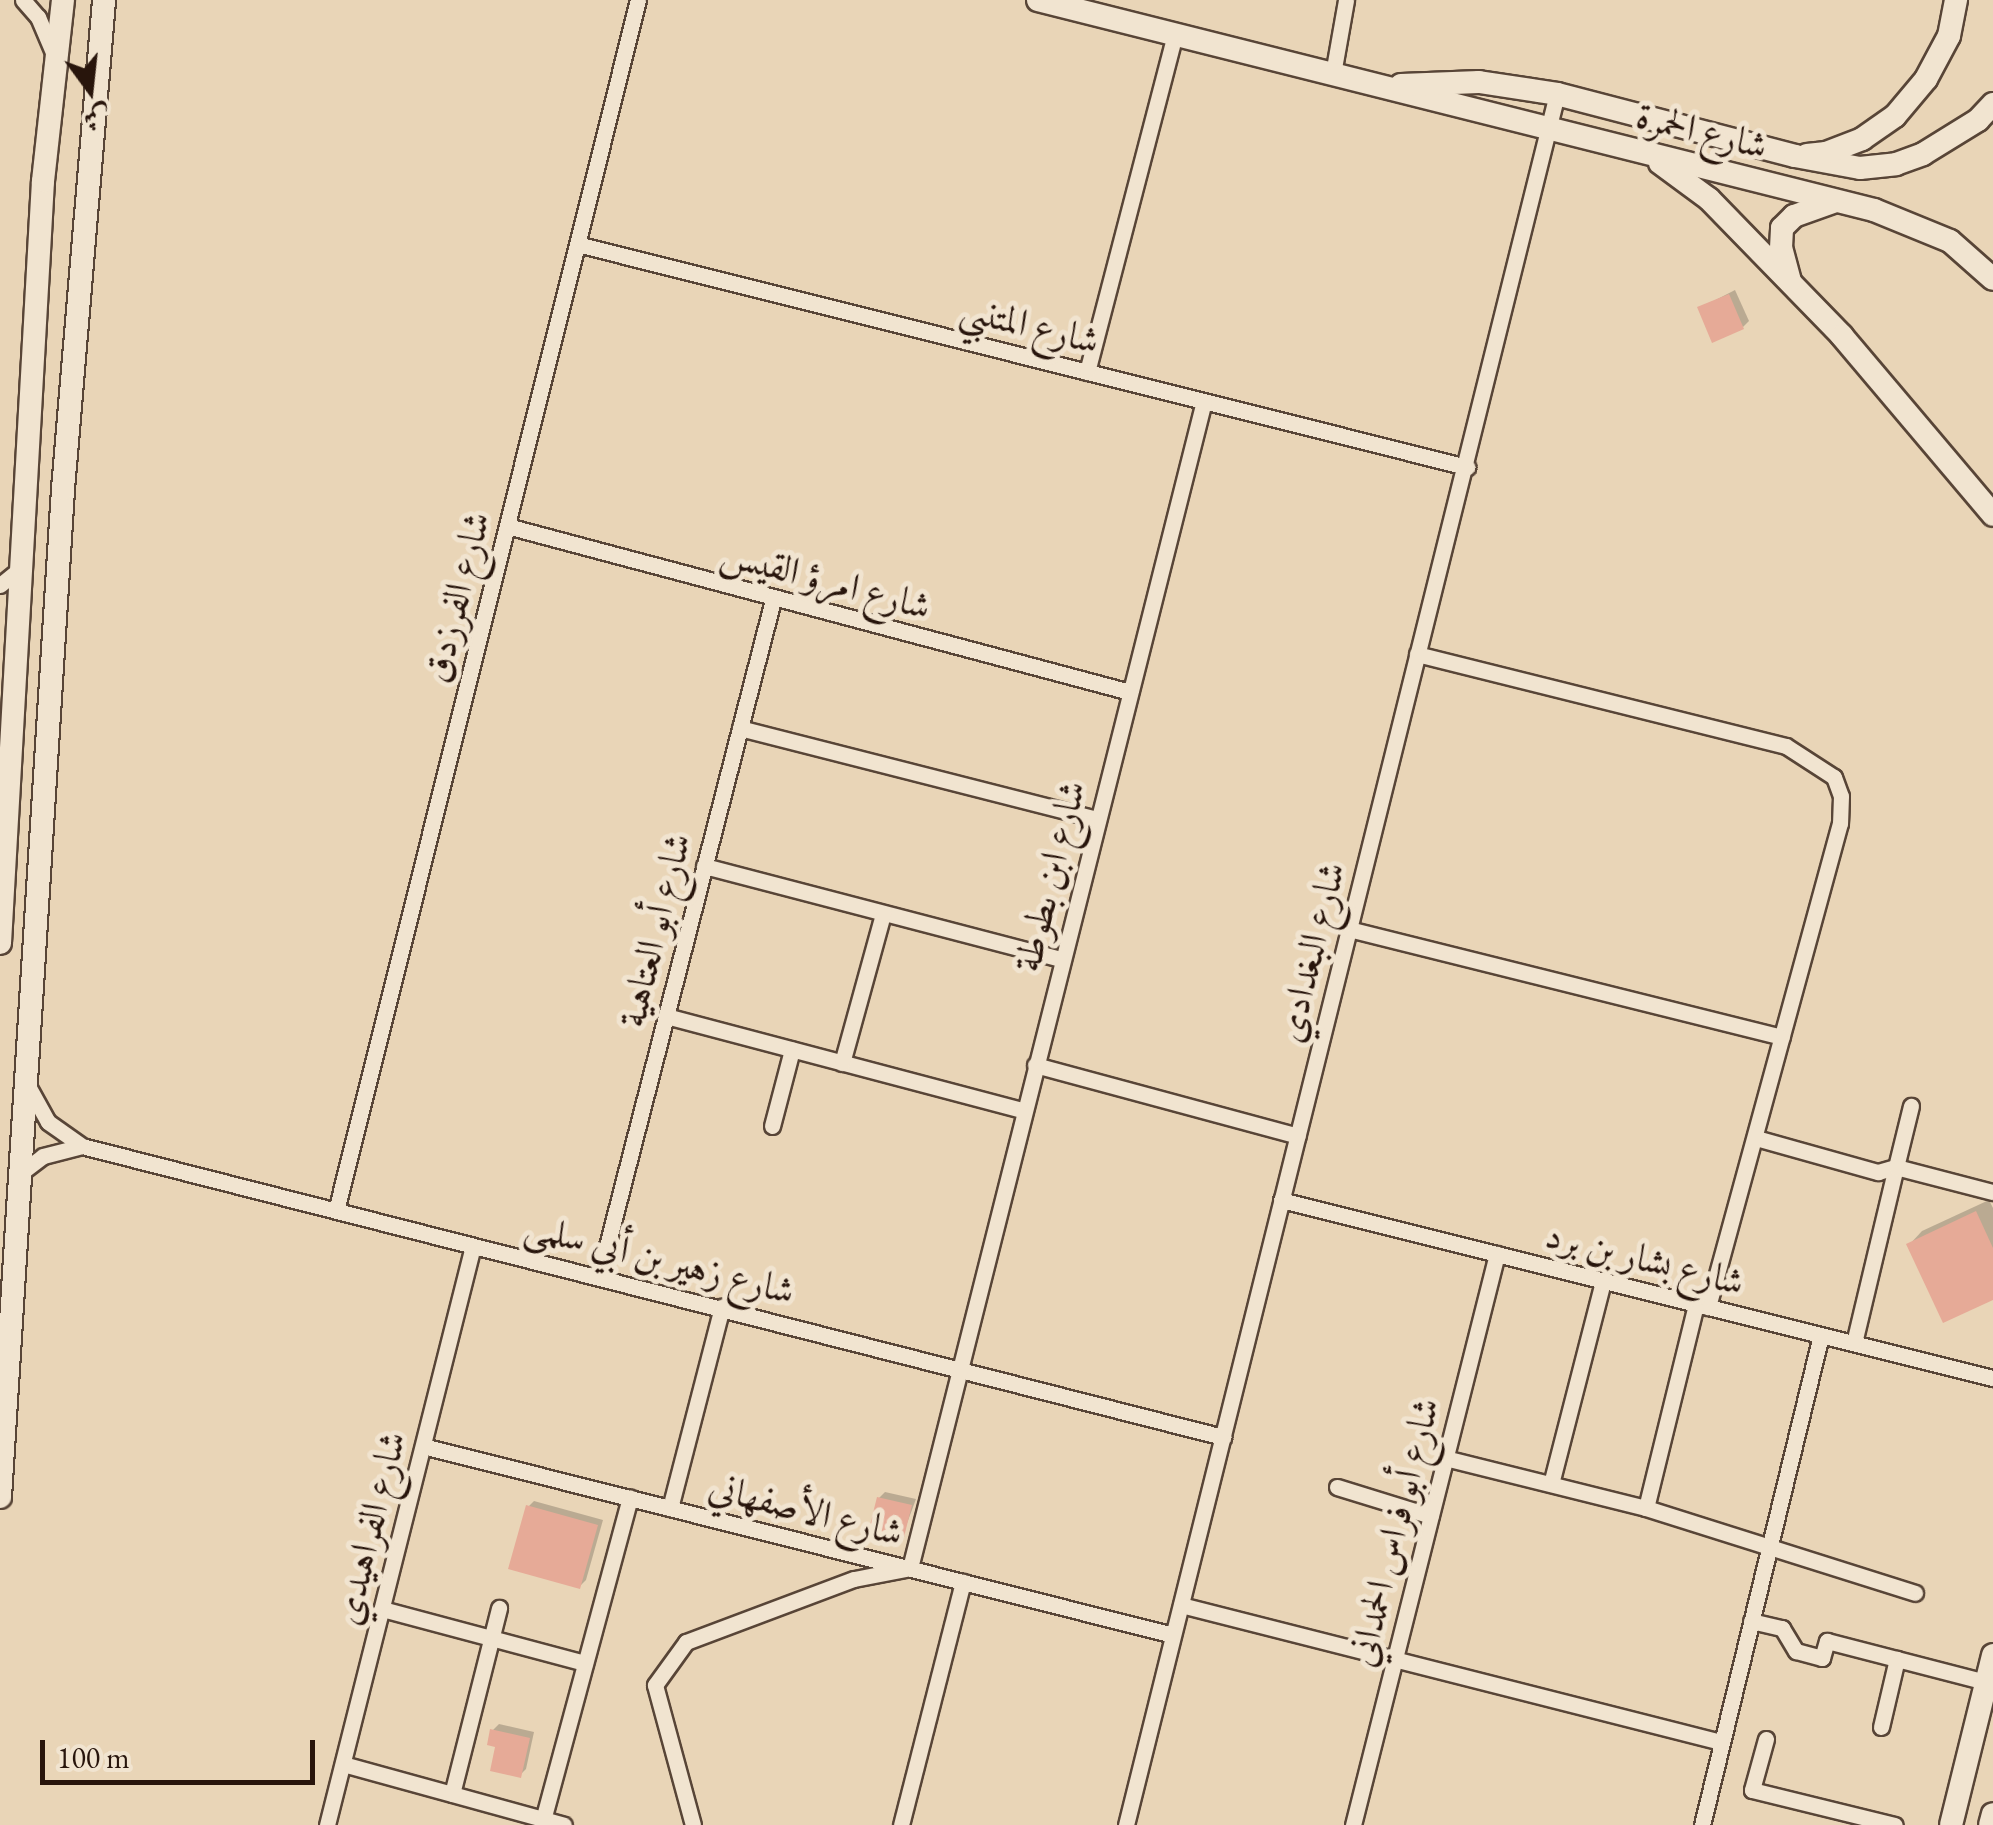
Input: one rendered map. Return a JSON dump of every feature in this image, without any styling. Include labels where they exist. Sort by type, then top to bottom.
[{"type":"street","points":[[24,0],[38,17],[59,66]]},
{"type":"street","points":[[0,943],[9,613],[21,568],[45,148],[59,66],[63,0]]},
{"type":"street","points":[[0,1497],[72,356],[104,0]]},
{"type":"street","name":"شارع الفرزدق","points":[[336,1211],[638,0]]},
{"type":"street","name":"شارع الحمرة","points":[[1038,0],[1838,201],[1909,222],[1950,241],[1993,279]]},
{"type":"street","points":[[1334,74],[1346,0]]},
{"type":"street","points":[[1795,156],[1826,153],[1862,139],[1894,116],[1926,79],[1949,36],[1956,0]]},
{"type":"street","points":[[1087,372],[1175,35]]},
{"type":"street","name":"شارع الحمرة","points":[[1377,86],[1479,82],[1557,94],[1795,156],[1860,168],[1896,164],[1944,143],[1993,104]]},
{"type":"street","name":"شارع البغدادي","points":[[1126,1825],[1557,94]]},
{"type":"street","points":[[1635,148],[1685,178],[1709,199],[1792,289],[1842,336],[1993,515]]},
{"type":"street","points":[[1792,289],[1781,248],[1782,228],[1811,207],[1838,201]]},
{"type":"street","name":"شارع المتنبي","points":[[577,244],[1466,467]]},
{"type":"street","name":"شارع ابن بطوطة","points":[[910,1568],[1204,401]]},
{"type":"street","name":"شارع امرؤ القيس","points":[[507,526],[773,600],[1130,692]]},
{"type":"street","points":[[0,585],[21,568]]},
{"type":"street","name":"شارع أبو العتاهية","points":[[599,1277],[773,600]]},
{"type":"street","points":[[1418,654],[1786,746],[1834,777],[1841,796],[1840,823],[1756,1138],[1702,1306],[1646,1508]]},
{"type":"street","points":[[740,728],[1098,819]]},
{"type":"street","points":[[704,866],[1062,959]]},
{"type":"street","points":[[842,1063],[882,914]]},
{"type":"street","points":[[1349,928],[1782,1037]]},
{"type":"street","points":[[666,1016],[1023,1110]]},
{"type":"street","points":[[772,1126],[792,1050]]},
{"type":"street","points":[[1034,1065],[1298,1136]]},
{"type":"street","name":"شارع زهير بن أبي سلمى","points":[[28,1086],[48,1122],[82,1146],[1223,1437]]},
{"type":"street","points":[[1854,1344],[1911,1106]]},
{"type":"street","points":[[1756,1138],[1878,1172],[1896,1167],[1993,1192]]},
{"type":"street","points":[[22,1172],[43,1156],[82,1146]]},
{"type":"street","name":"شارع بشار بن برد","points":[[1281,1200],[1993,1378]]},
{"type":"street","name":"شارع الفراهيدي","points":[[328,1825],[473,1246]]},
{"type":"street","name":"شارع أبو فراس الحمداني","points":[[1353,1825],[1497,1254]]},
{"type":"street","points":[[1551,1484],[1603,1280]]},
{"type":"street","points":[[670,1508],[722,1307]]},
{"type":"street","points":[[1702,1825],[1821,1335]]},
{"type":"street","name":"شارع الأصفهاني","points":[[423,1446],[1173,1635]]},
{"type":"street","points":[[1446,1458],[1646,1508],[1915,1593]]},
{"type":"street","points":[[1337,1487],[1431,1516]]},
{"type":"street","points":[[543,1820],[630,1498]]},
{"type":"street","points":[[693,1825],[655,1684],[686,1642],[854,1579],[910,1568]]},
{"type":"street","points":[[901,1825],[962,1582]]},
{"type":"street","points":[[1181,1605],[1721,1742]]},
{"type":"street","points":[[452,1794],[498,1608]]},
{"type":"street","points":[[382,1609],[585,1663]]},
{"type":"street","points":[[1751,1621],[1782,1628],[1796,1652],[1822,1658],[1827,1641],[1897,1659],[1990,1672],[1950,1825]]},
{"type":"street","points":[[1881,1726],[1897,1659]]},
{"type":"street","points":[[1766,1739],[1752,1790],[1894,1825]]},
{"type":"street","points":[[343,1764],[564,1825]]},
{"type":"building","points":[[1729,294],[1744,329],[1712,343],[1697,307]]},
{"type":"building","points":[[1976,1211],[1993,1248],[1993,1300],[1943,1323],[1906,1244]]},
{"type":"building","points":[[877,1497],[912,1505],[904,1537],[869,1529]]},
{"type":"building","points":[[526,1505],[598,1525],[580,1589],[508,1569]]},
{"type":"building","points":[[490,1729],[530,1738],[521,1778],[490,1771],[495,1747],[487,1745]]}]
